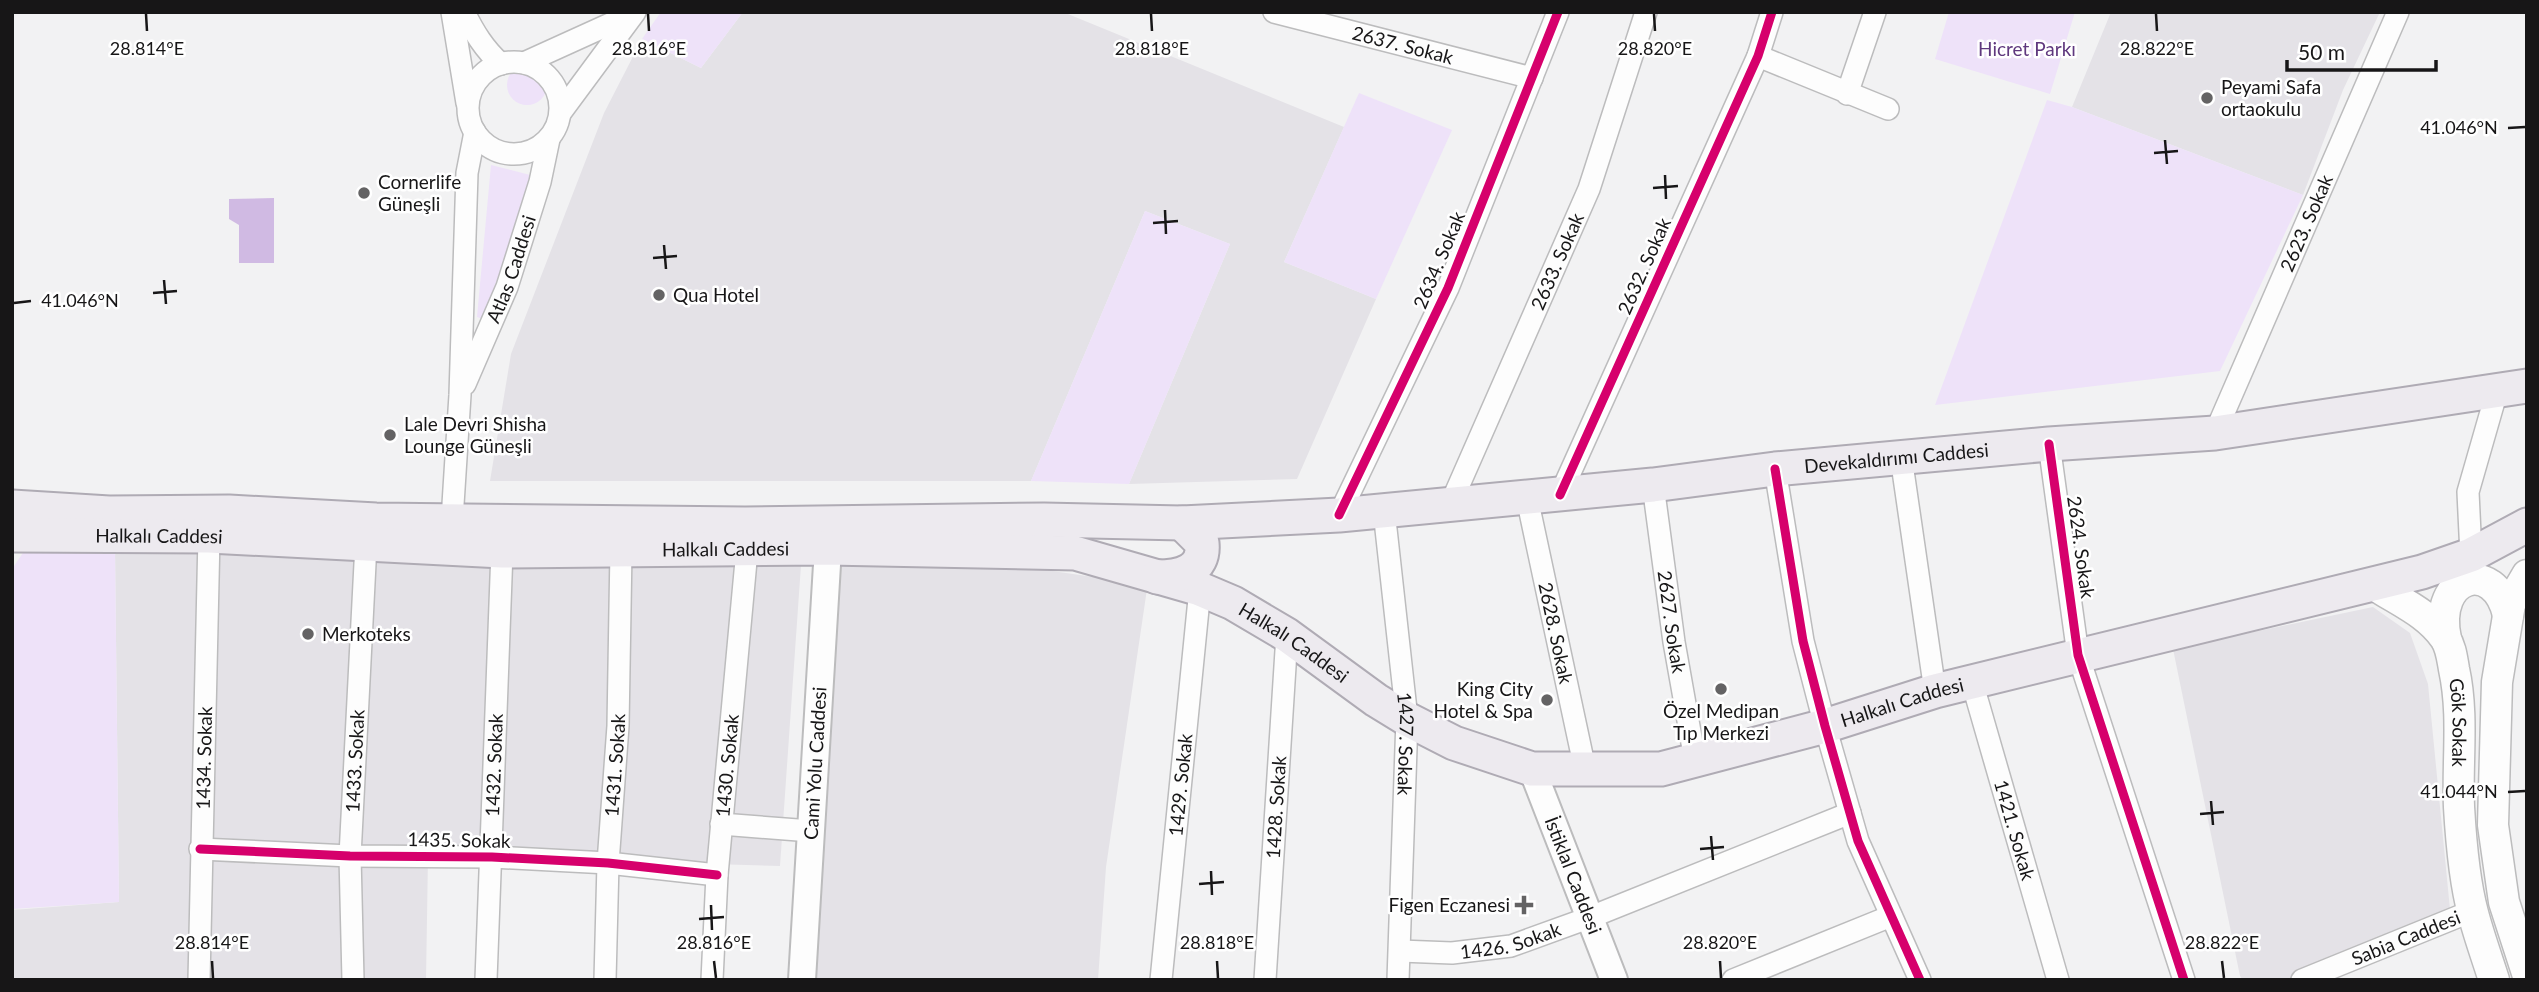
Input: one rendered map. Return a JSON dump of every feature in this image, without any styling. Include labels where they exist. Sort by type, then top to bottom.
[{"type":"main road","name":"Devekaldırımı Caddesi","points":[[1182,523],[1339,515],[1560,495],[1901,457],[2215,433],[2512,388]]},
{"type":"main road","name":"Halkalı Caddesi","points":[[15,531],[109,513],[229,512],[376,520],[746,524],[1044,520],[1182,523]]},
{"type":"main road","points":[[1152,577],[1176,577],[1190,571],[1197,563],[1202,554],[1202,543],[1182,523]]},
{"type":"main road","name":"Halkalı Caddesi","points":[[15,531],[209,536],[502,551],[828,548],[1075,553],[1200,589],[1233,603],[1287,635],[1376,700],[1454,743],[1532,769],[1661,769],[1825,726],[1972,681],[2422,572],[2471,555],[2527,525]]},
{"type":"main road","name":"Gök Sokak","points":[[2527,575],[2510,604],[2497,682],[2493,825],[2504,902],[2527,973]]},
{"type":"main road","name":"Gök Sokak","points":[[2494,980],[2472,911],[2459,806],[2459,692],[2443,626],[2447,598],[2456,586],[2467,581],[2487,583],[2497,589],[2504,600],[2508,615]]},
{"type":"main road","points":[[2373,584],[2431,621],[2446,639]]},
{"type":"street","points":[[452,12],[468,109],[475,132],[484,143],[496,151],[510,154],[524,154],[549,139],[557,127],[561,112],[635,13]]},
{"type":"street","points":[[464,12],[475,34],[489,53],[502,64]]},
{"type":"street","name":"2637. Sokak","points":[[1274,12],[1532,78]]},
{"type":"street","name":"2634. Sokak","points":[[1339,515],[1448,288],[1558,12]]},
{"type":"street","name":"2633. Sokak","points":[[1451,503],[1589,189],[1646,12]]},
{"type":"street","name":"2632. Sokak","points":[[1560,495],[1758,56],[1772,12]]},
{"type":"street","points":[[1847,94],[1875,12]]},
{"type":"street","name":"2623. Sokak","points":[[2215,433],[2398,12]]},
{"type":"street","points":[[468,109],[470,94],[477,81],[488,70],[502,64],[524,63],[635,13]]},
{"type":"street","points":[[1758,56],[1888,109]]},
{"type":"street","points":[[524,63],[547,75],[555,86],[561,112]]},
{"type":"street","name":"Atlas Caddesi","points":[[452,520],[460,395],[467,173],[475,132]]},
{"type":"street","name":"Atlas Caddesi","points":[[460,395],[506,287],[540,183],[549,139]]},
{"type":"street","points":[[2471,555],[2468,492],[2512,388]]},
{"type":"street","name":"2624. Sokak","points":[[2049,444],[2078,655],[2184,980]]},
{"type":"street","points":[[1901,457],[1935,691]]},
{"type":"street","points":[[1775,469],[1803,640],[1825,726],[1858,841],[1920,980]]},
{"type":"street","name":"2627. Sokak","points":[[1653,485],[1675,650],[1695,760]]},
{"type":"street","name":"2628. Sokak","points":[[1527,498],[1585,769]]},
{"type":"street","name":"1427. Sokak","points":[[1384,511],[1407,719],[1398,980]]},
{"type":"street","name":"1434. Sokak","points":[[199,980],[209,536]]},
{"type":"street","name":"1433. Sokak","points":[[353,980],[350,856],[366,544]]},
{"type":"street","name":"Cami Yolu Caddesi","points":[[802,980],[828,548]]},
{"type":"street","name":"1431. Sokak","points":[[605,980],[608,863],[618,726],[621,550]]},
{"type":"street","name":"1430. Sokak","points":[[712,980],[717,875],[747,550]]},
{"type":"street","name":"1432. Sokak","points":[[486,980],[502,551]]},
{"type":"street","name":"1429. Sokak","points":[[1161,980],[1200,589]]},
{"type":"street","name":"1428. Sokak","points":[[1265,980],[1287,635]]},
{"type":"street","name":"1421. Sokak","points":[[1972,681],[2058,980]]},
{"type":"street","name":"İstiklal Caddesi","points":[[1532,769],[1615,980]]},
{"type":"street","name":"1426. Sokak","points":[[1400,951],[1452,953],[1511,946],[1591,917],[1850,813]]},
{"type":"street","points":[[722,824],[811,831]]},
{"type":"street","name":"1435. Sokak","points":[[201,849],[350,856],[492,857],[608,863],[717,875]]},
{"type":"street","name":"Sabia Caddesi","points":[[2302,980],[2472,911]]},
{"type":"street","points":[[1732,980],[1891,916]]},
{"type":"shaded area","points":[[743,12],[1063,12],[1344,127],[1284,262],[1376,299],[1297,479],[1129,484],[1230,244],[1145,211],[1031,481],[490,481],[511,354],[604,113],[642,39],[701,68]]},
{"type":"shaded area","name":"Peyami Safa ortaokulu","points":[[2111,12],[2380,12],[2343,90],[2303,195],[2072,107]]},
{"type":"shaded area","points":[[274,198],[274,263],[239,263],[239,225],[229,219],[229,199]]},
{"type":"shaded area","points":[[115,550],[526,562],[801,565],[780,866],[428,856],[426,980],[12,980],[12,910],[119,902]]},
{"type":"shaded area","points":[[834,563],[1010,565],[1128,582],[1147,589],[1106,867],[1098,980],[809,980]]},
{"type":"shaded area","points":[[2373,607],[2410,633],[2428,684],[2452,930],[2331,980],[2243,980],[2240,976],[2173,649]]},
{"type":"green space","points":[[661,12],[743,12],[701,68],[642,39]]},
{"type":"green space","name":"Hicret Parkı","points":[[1949,12],[2075,12],[2050,94],[1935,59]]},
{"type":"green space","points":[[527,65],[541,71],[547,85],[541,99],[527,105],[513,99],[507,85],[513,71]]},
{"type":"green space","points":[[1359,93],[1452,130],[1376,299],[1284,262]]},
{"type":"green space","points":[[2047,100],[2072,107],[2303,195],[2220,371],[1935,405]]},
{"type":"green space","points":[[491,165],[534,176],[483,319],[477,317]]},
{"type":"green space","points":[[1145,211],[1230,244],[1129,484],[1031,481]]},
{"type":"green space","points":[[27,547],[115,550],[119,902],[12,909],[12,569]]},
{"type":"cycle path","points":[[1339,515],[1448,288],[1558,12]]},
{"type":"cycle path","points":[[1560,495],[1758,56],[1772,12]]},
{"type":"cycle path","points":[[2049,444],[2078,655],[2184,980]]},
{"type":"cycle path","points":[[1775,469],[1803,641],[1825,726],[1858,841],[1920,980]]},
{"type":"cycle path","points":[[200,849],[350,856],[492,857],[608,863],[717,875]]},
{"type":"place","name":"Peyami Safa ortaokulu","points":[[2207,98]]},
{"type":"place","name":"Cornerlife Güneşli","points":[[364,193]]},
{"type":"place","name":"Qua Hotel","points":[[659,295]]},
{"type":"place","name":"Lale Devri Shisha Lounge Güneşli","points":[[390,435]]},
{"type":"place","name":"Merkoteks","points":[[308,634]]},
{"type":"place","name":"Özel Medipan Tıp Merkezi","points":[[1721,689]]},
{"type":"place","name":"King City Hotel & Spa","points":[[1547,700]]},
{"type":"place","name":"Figen Eczanesi","points":[[1524,905]]}]
